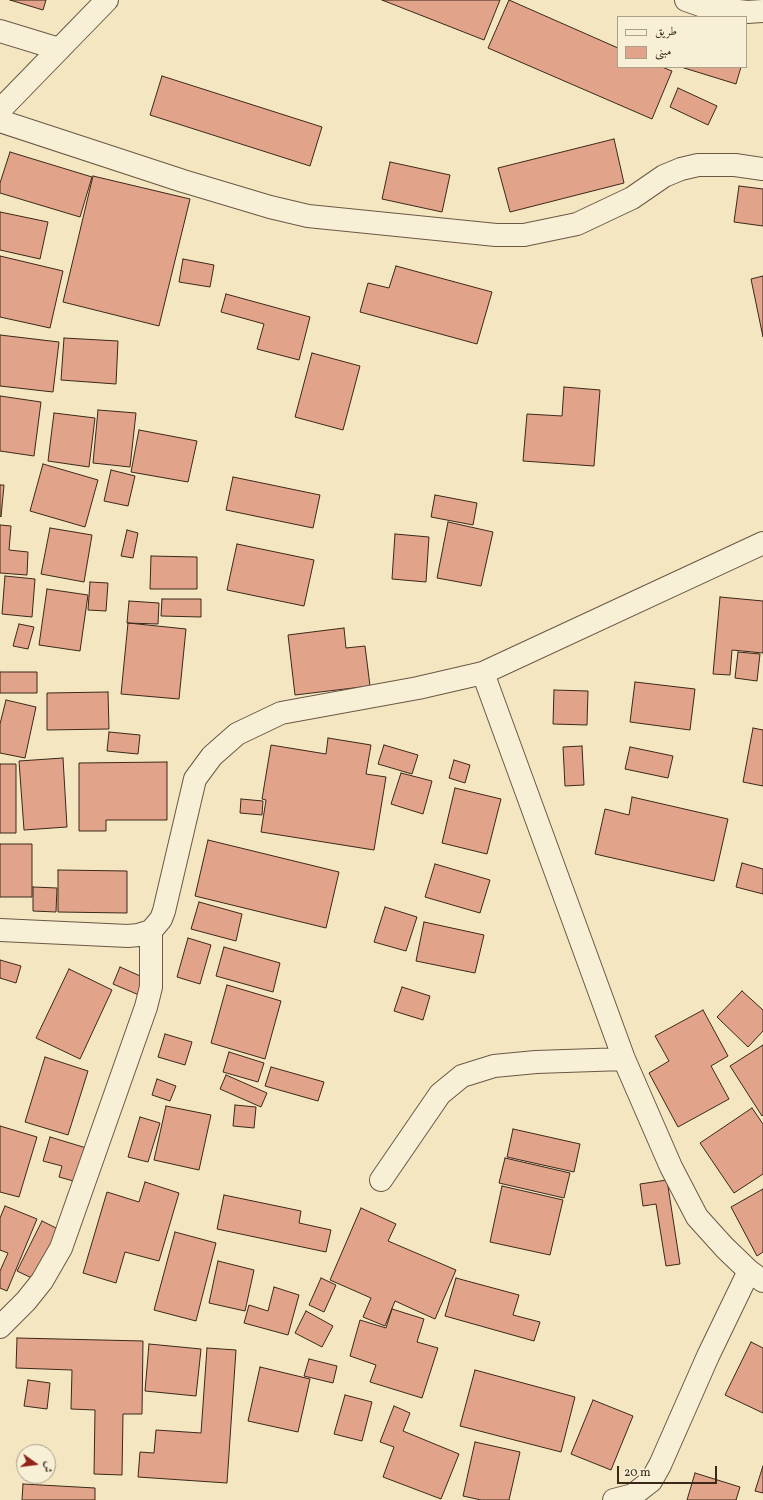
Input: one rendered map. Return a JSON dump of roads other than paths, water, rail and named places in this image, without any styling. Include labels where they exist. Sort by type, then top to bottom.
[{"type":"street","points":[[0,110],[107,0]]},
{"type":"street","points":[[686,0],[706,7],[747,12],[763,10]]},
{"type":"street","points":[[0,31],[59,49]]},
{"type":"street","points":[[0,121],[162,174],[270,207],[308,216],[496,235],[524,235],[577,224],[632,198],[664,176],[687,167],[698,165],[720,165],[763,169]]},
{"type":"street","points":[[0,930],[128,936],[151,931],[159,922],[164,911],[195,779],[212,756],[237,734],[281,713],[418,688],[484,673],[763,543]]},
{"type":"street","points":[[484,673],[624,1059],[671,1167],[697,1217],[725,1248],[759,1277],[708,1356],[660,1466],[651,1481],[633,1495],[614,1500]]},
{"type":"street","points":[[0,1327],[26,1301],[42,1281],[61,1248],[146,1007],[151,987],[151,931]]},
{"type":"street","points":[[381,1180],[440,1094],[462,1076],[494,1066],[536,1062],[624,1059]]}]
